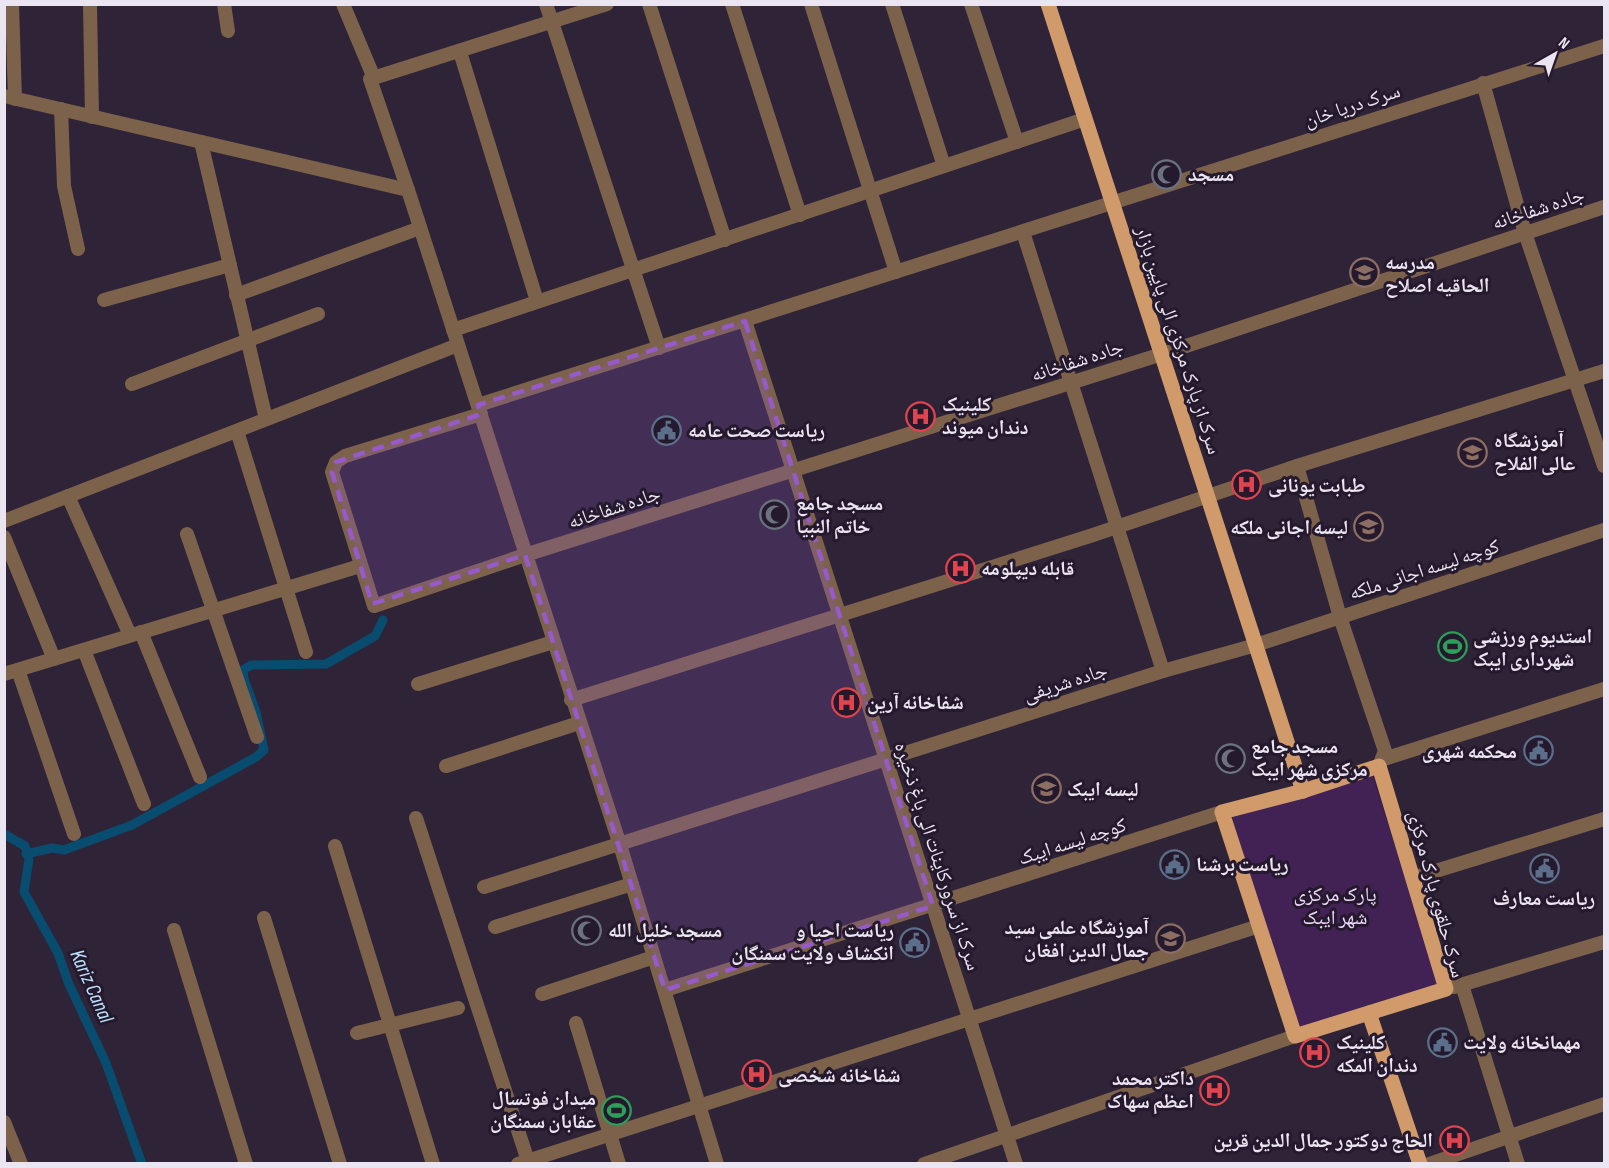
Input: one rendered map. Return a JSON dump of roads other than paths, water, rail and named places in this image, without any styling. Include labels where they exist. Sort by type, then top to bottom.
[{"type":"main road","name":"سرک از پارک مرکزی الی پایین بازار","points":[[1048,4],[1303,791]]},
{"type":"main road","points":[[1295,1036],[1222,812],[1303,791],[1381,763]]},
{"type":"main road","name":"سرک حلقوی پارک مرکزی","points":[[1295,1036],[1446,989],[1381,763]]},
{"type":"main road","points":[[1369,1013],[1420,1164]]},
{"type":"street","points":[[12,4],[10,98],[408,190]]},
{"type":"street","points":[[90,4],[92,117]]},
{"type":"street","points":[[224,4],[228,31]]},
{"type":"street","points":[[343,4],[374,78]]},
{"type":"street","points":[[546,4],[659,348]]},
{"type":"street","points":[[607,4],[552,24],[370,79],[620,845],[717,1164]]},
{"type":"street","points":[[649,4],[725,240]]},
{"type":"street","points":[[732,4],[800,216]]},
{"type":"street","points":[[811,4],[896,272]]},
{"type":"street","points":[[892,4],[944,166]]},
{"type":"street","points":[[971,4],[1017,142]]},
{"type":"street","name":"سرک دریا خان","points":[[360,566],[332,472],[336,462],[345,456],[659,348],[1113,204],[1483,83],[1605,46]]},
{"type":"street","points":[[460,52],[537,301]]},
{"type":"street","points":[[1483,83],[1525,233],[1605,466]]},
{"type":"street","points":[[61,109],[64,186],[78,249]]},
{"type":"street","points":[[453,330],[1085,119]]},
{"type":"street","points":[[201,142],[266,419]]},
{"type":"street","name":"جاده شفاخانه","points":[[360,566],[372,604],[377,607],[525,555],[1162,354],[1605,207]]},
{"type":"street","points":[[237,295],[420,228]]},
{"type":"street","points":[[1023,232],[1073,382],[1162,671]]},
{"type":"street","points":[[104,300],[230,265]]},
{"type":"street","points":[[132,384],[247,338],[318,314]]},
{"type":"street","name":"سرک از سرورکاینات الی باغ ذخیره","points":[[745,321],[1016,1164]]},
{"type":"street","points":[[4,521],[458,345]]},
{"type":"street","points":[[572,700],[1116,527],[1297,466],[1605,371]]},
{"type":"street","points":[[237,431],[306,652]]},
{"type":"street","points":[[1297,466],[1340,617],[1385,751],[1381,763]]},
{"type":"street","points":[[68,496],[136,634],[200,777]]},
{"type":"street","name":"کوچه لیسه اجانی ملکه","points":[[1256,645],[1605,530]]},
{"type":"street","points":[[187,534],[257,737]]},
{"type":"street","points":[[4,537],[54,659]]},
{"type":"street","points":[[74,834],[11,672],[360,566]]},
{"type":"street","points":[[418,684],[553,642]]},
{"type":"street","name":"جاده شریفی","points":[[484,888],[1162,671],[1256,645]]},
{"type":"street","points":[[84,650],[144,804]]},
{"type":"street","points":[[1381,763],[1605,689]]},
{"type":"street","points":[[446,766],[579,723]]},
{"type":"street","name":"کوچه لیسه ایبک","points":[[665,990],[1222,812]]},
{"type":"street","points":[[416,818],[525,1163],[1259,926]]},
{"type":"street","points":[[1413,878],[1605,819]]},
{"type":"street","points":[[335,846],[392,1023],[433,1164]]},
{"type":"street","points":[[495,927],[632,884]]},
{"type":"street","points":[[264,918],[340,1164]]},
{"type":"street","points":[[174,930],[246,1164]]},
{"type":"street","points":[[1446,989],[1605,942]]},
{"type":"street","points":[[542,994],[654,957]]},
{"type":"street","points":[[1462,984],[1518,1164]]},
{"type":"street","points":[[357,1033],[458,1008]]},
{"type":"street","points":[[576,1023],[619,1164]]},
{"type":"street","points":[[924,1164],[1295,1036]]},
{"type":"street","points":[[1429,1164],[1605,1104]]},
{"type":"street","points":[[5,1127],[21,1164]]},
{"type":"waterway","points":[[26,854],[52,848],[64,850],[132,825],[256,757],[264,750],[256,712],[243,670],[251,665],[326,664],[375,636],[383,620]]},
{"type":"waterway","name":"Kariz Canal","points":[[4,834],[25,846],[29,859],[24,892],[58,953],[68,982],[106,1063],[142,1164]]},
{"type":"place","name":"مسجد","points":[[1167,174]]},
{"type":"place","name":"مدرسه الحاقیه اصلاح","points":[[1364,273]]},
{"type":"place","name":"کلینیک دندان میوند","points":[[921,416]]},
{"type":"place","name":"ریاست صحت عامه","points":[[667,430]]},
{"type":"place","name":"آموزشگاه عالی الفلاح","points":[[1473,452]]},
{"type":"place","name":"طبابت یونانی","points":[[1247,485]]},
{"type":"place","name":"مسجد جامع خاتم النبیا","points":[[775,515]]},
{"type":"place","name":"لیسه اجانی ملکه","points":[[1369,527]]},
{"type":"place","name":"قابله دیپلومه","points":[[960,568]]},
{"type":"place","name":"استدیوم ورزشی شهرداری ایبک","points":[[1452,647]]},
{"type":"place","name":"شفاخانه آرین","points":[[846,702]]},
{"type":"place","name":"محکمه شهری","points":[[1538,751]]},
{"type":"place","name":"مسجد جامع مرکزی شهر ایبک","points":[[1230,758]]},
{"type":"place","name":"لیسه ایبک","points":[[1046,789]]},
{"type":"place","name":"ریاست برشنا","points":[[1175,864]]},
{"type":"place","name":"ریاست معارف","points":[[1544,868]]},
{"type":"place","name":"مسجد خلیل الله","points":[[587,930]]},
{"type":"place","name":"آموزشگاه علمی سید جمال الدین افغان","points":[[1170,938]]},
{"type":"place","name":"ریاست احیا و انکشاف ولایت سمنگان","points":[[915,942]]},
{"type":"place","name":"مهمانخانه ولایت","points":[[1442,1042]]},
{"type":"place","name":"کلینیک دندان المکه","points":[[1315,1053]]},
{"type":"place","name":"شفاخانه شخصی","points":[[757,1075]]},
{"type":"place","name":"داکتر محمد اعظم سهاک","points":[[1215,1090]]},
{"type":"place","name":"میدان فوتسال عقابان سمنگان","points":[[617,1110]]},
{"type":"place","name":"الحاج دوکتور جمال الدین قرین","points":[[1454,1140]]},
{"type":"park label","name":"پارک مرکزی شهر ایبک","points":[[1335,906]]}]
